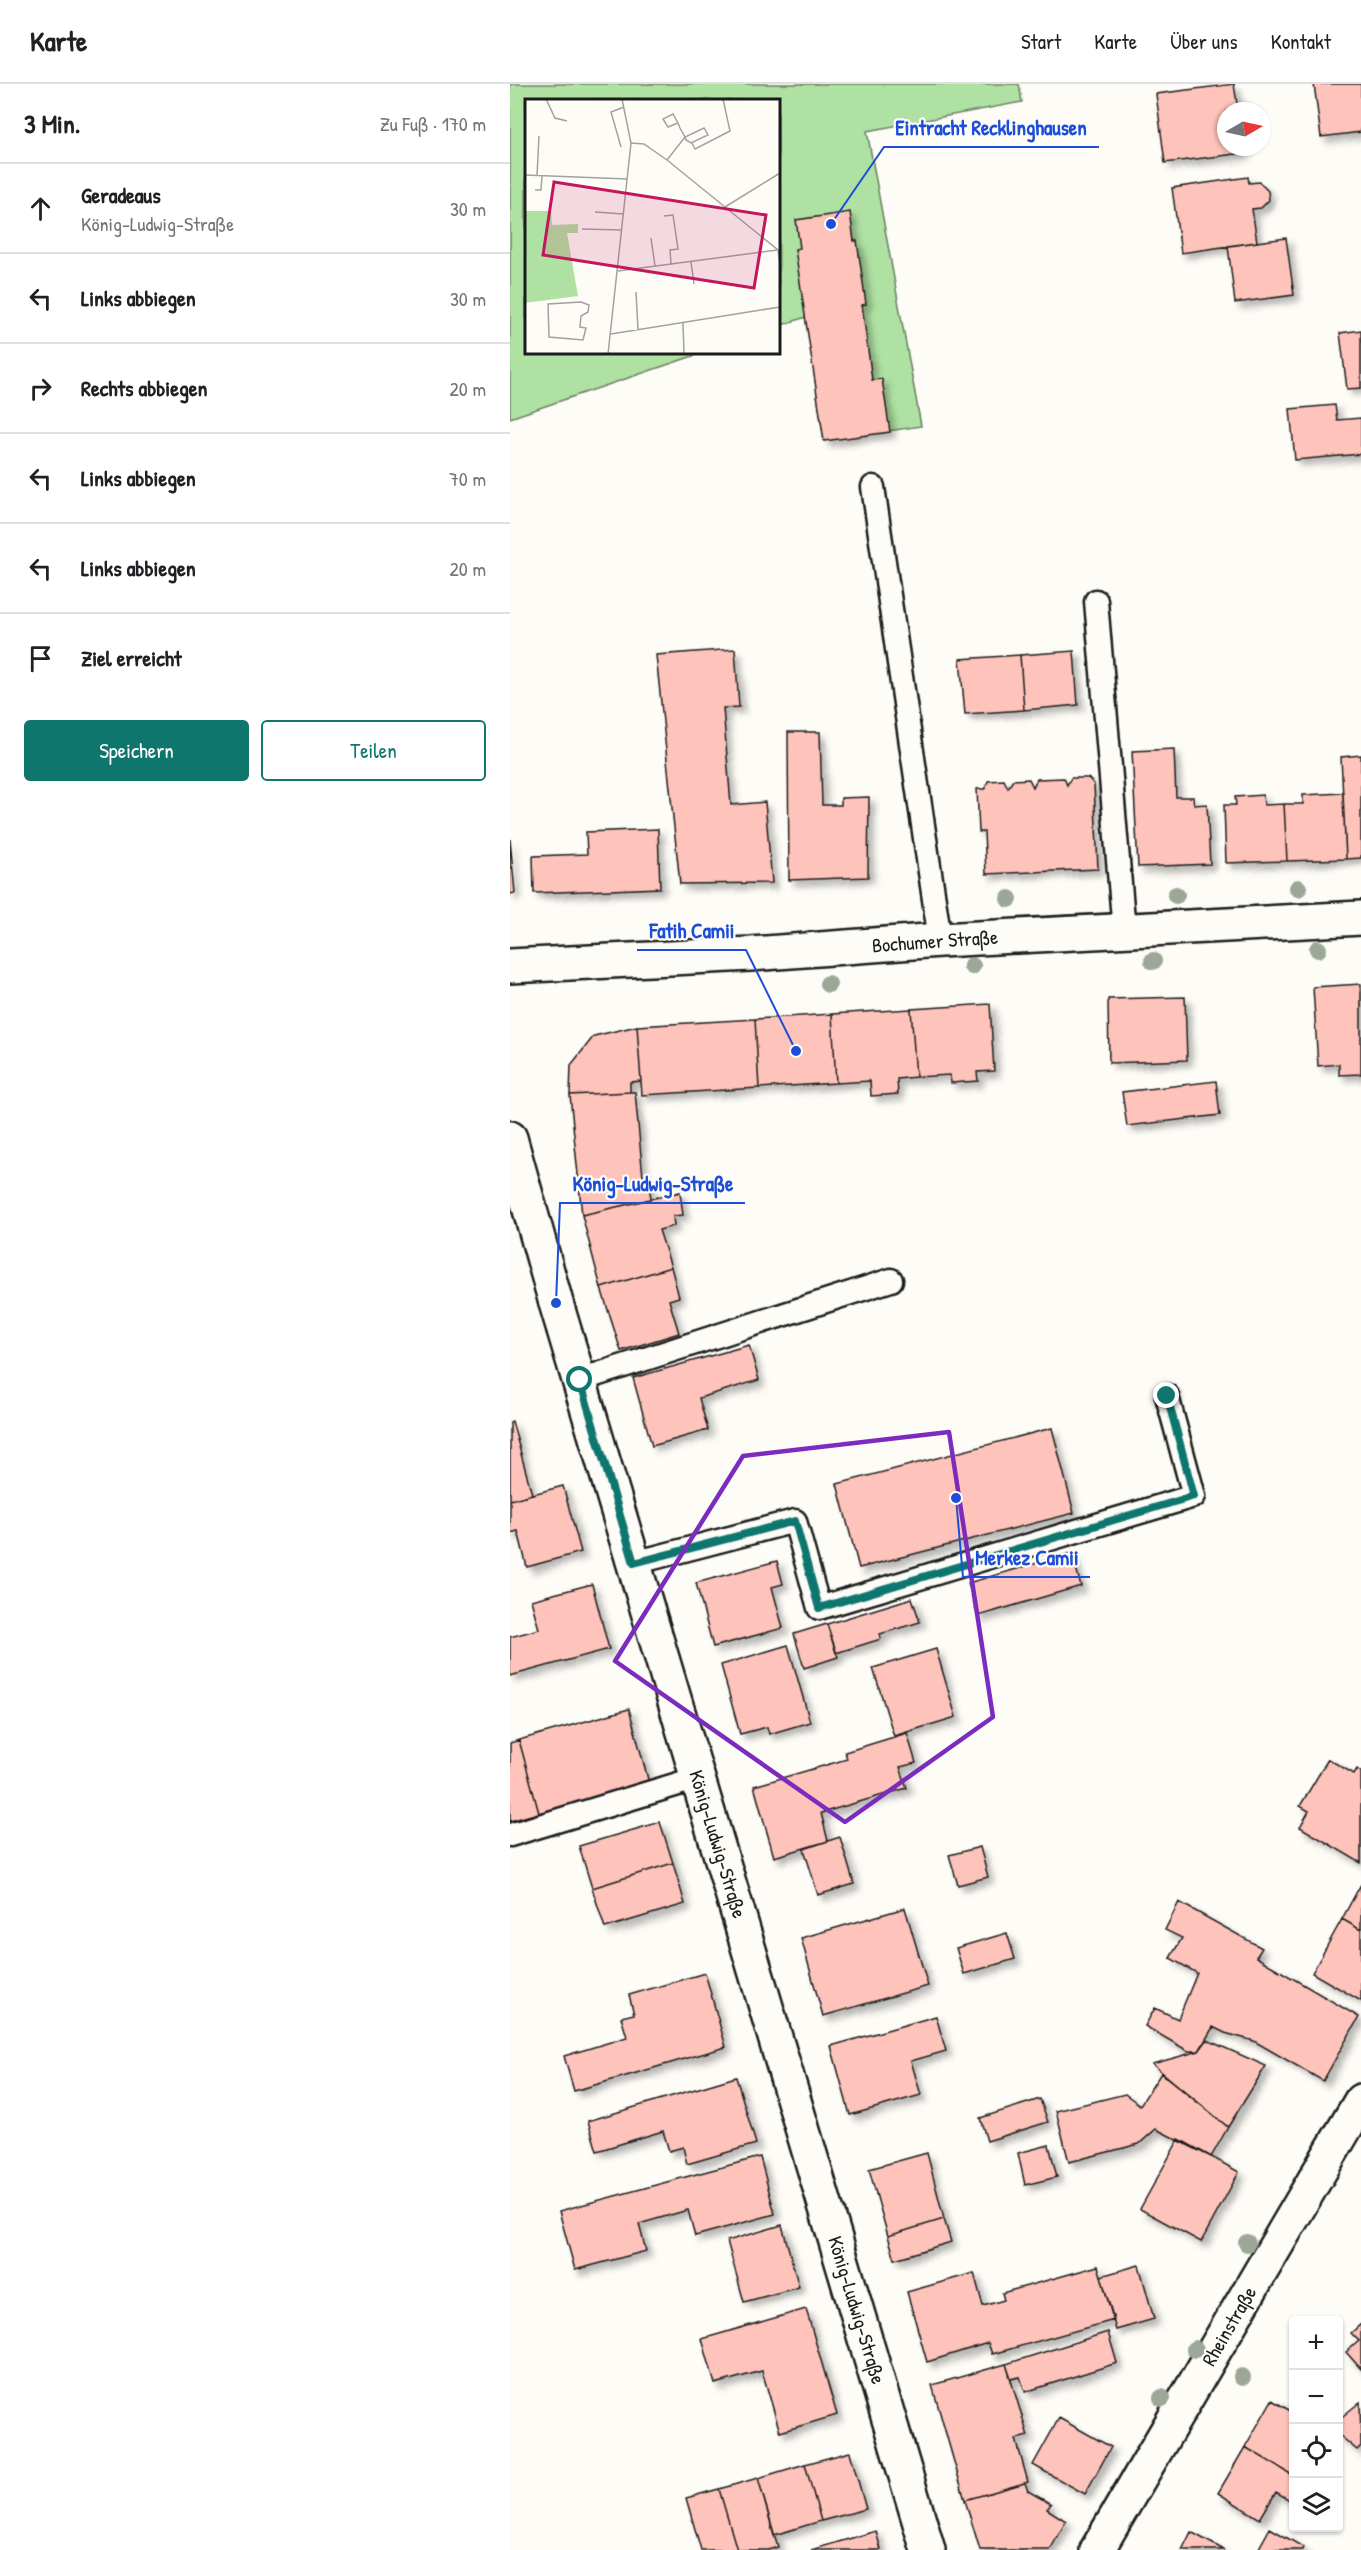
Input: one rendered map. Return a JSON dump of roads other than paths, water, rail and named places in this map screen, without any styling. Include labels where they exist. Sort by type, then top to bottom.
[{"type":"street","name":"Bochumer Straße","points":[[510,966],[1361,918]]},
{"type":"street","name":"König-Ludwig-Straße","points":[[510,1138],[928,2550]]},
{"type":"street","name":"Rheinstraße","points":[[1097,2550],[1361,2102]]},
{"type":"lane","points":[[873,487],[940,940]]},
{"type":"lane","points":[[1096,601],[1124,931]]},
{"type":"lane","points":[[580,1380],[891,1280]]},
{"type":"lane","points":[[634,1563],[795,1521],[819,1608],[1194,1496],[1167,1396]]},
{"type":"lane","points":[[510,1835],[698,1778]]},
{"type":"place","name":"Eintracht Recklinghausen","points":[[831,224]]},
{"type":"place","name":"Fatih Camii","points":[[796,1051]]},
{"type":"place","name":"König-Ludwig-Straße","points":[[556,1303]]},
{"type":"place","name":"Merkez Camii","points":[[956,1498]]}]
